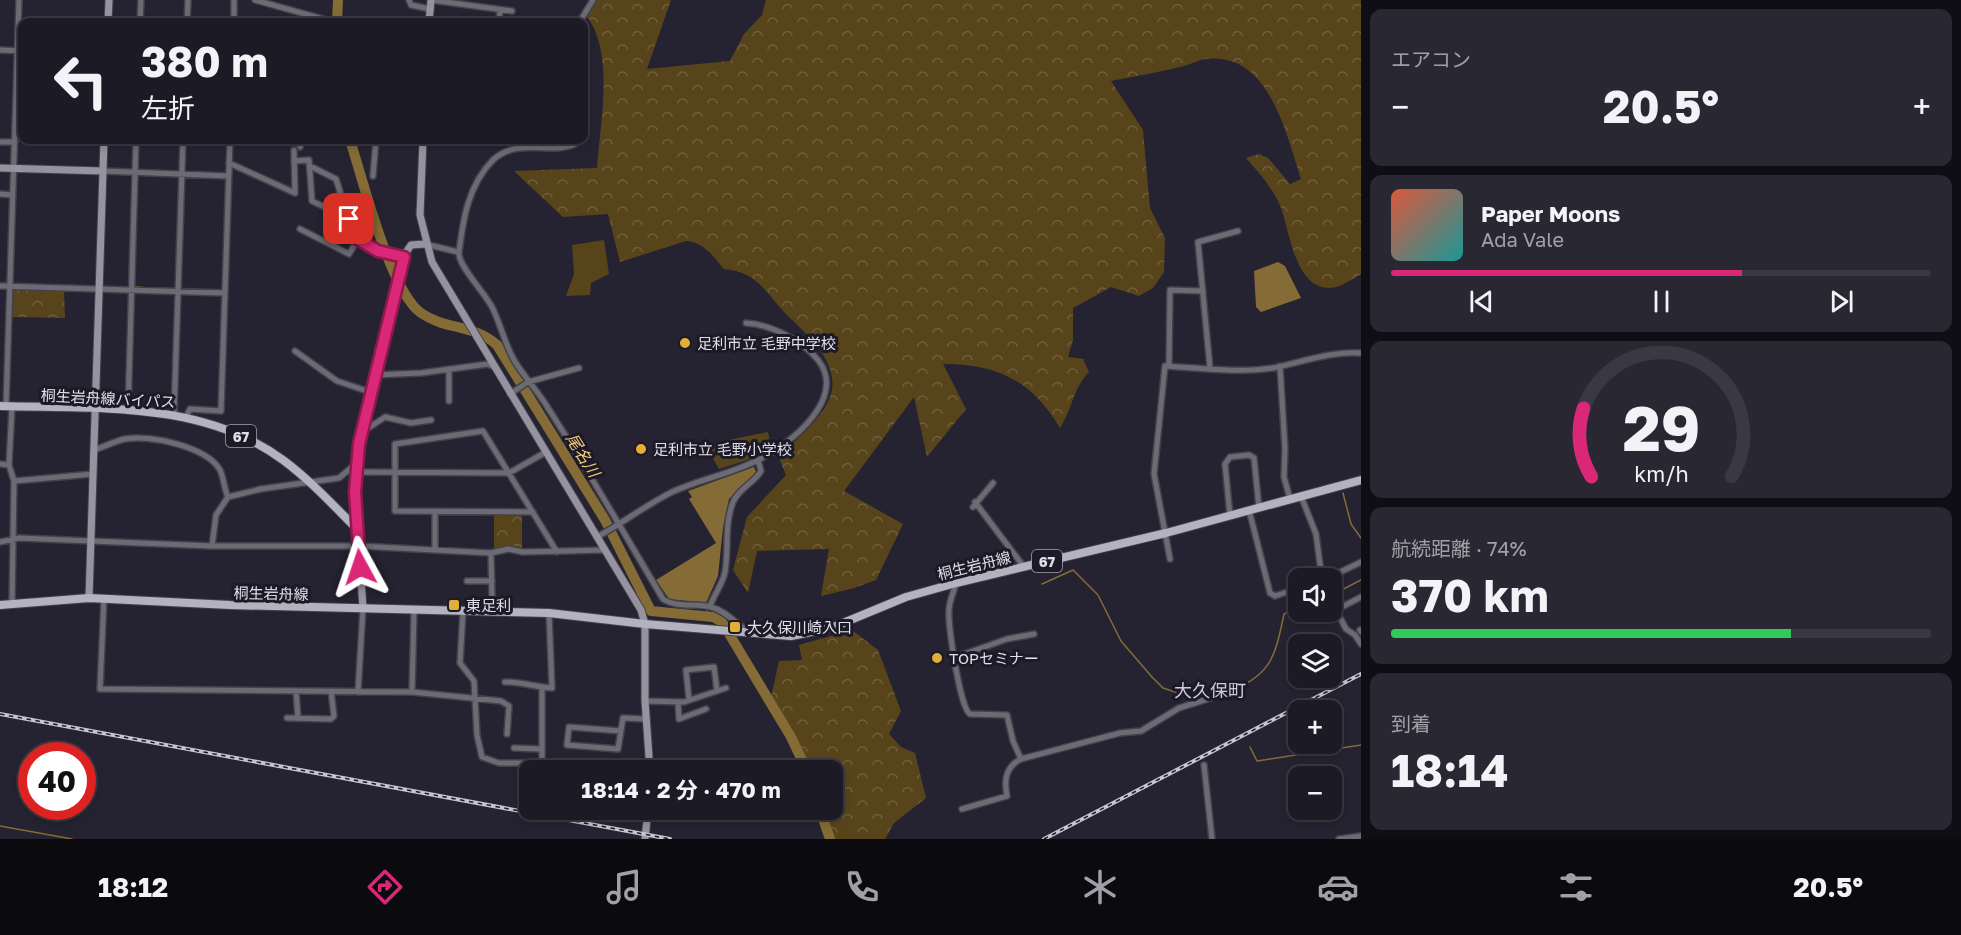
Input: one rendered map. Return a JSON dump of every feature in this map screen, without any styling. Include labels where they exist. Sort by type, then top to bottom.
[{"type":"main road","name":"桐生岩舟線バイパス","points":[[6,406],[174,414],[228,430],[250,440],[282,460],[309,482],[357,529]]},
{"type":"main road","name":"桐生岩舟線","points":[[0,605],[104,598],[231,606],[549,613],[778,637],[819,632],[906,597],[956,583],[1166,533],[1361,480]]},
{"type":"street","points":[[20,0],[20,18]]},
{"type":"street","points":[[108,18],[109,0]]},
{"type":"street","points":[[140,18],[141,0]]},
{"type":"street","points":[[187,18],[188,0]]},
{"type":"street","points":[[234,0],[234,18]]},
{"type":"street","points":[[255,0],[320,18]]},
{"type":"street","points":[[409,0],[411,5],[430,9]]},
{"type":"street","points":[[429,18],[431,0],[512,12]]},
{"type":"street","points":[[582,18],[593,0]]},
{"type":"street","points":[[499,18],[500,10]]},
{"type":"street","points":[[0,50],[18,51]]},
{"type":"street","points":[[12,604],[14,481],[9,465],[6,406],[18,87]]},
{"type":"street","points":[[0,142],[15,142]]},
{"type":"street","points":[[89,598],[104,144]]},
{"type":"street","points":[[128,411],[136,144]]},
{"type":"street","points":[[174,414],[183,144]]},
{"type":"street","points":[[186,417],[190,409],[221,411],[230,144]]},
{"type":"street","points":[[229,163],[295,194],[294,161],[300,144]]},
{"type":"street","points":[[373,176],[376,144]]},
{"type":"street","points":[[423,144],[420,199],[425,244],[432,262],[492,366],[513,392],[546,452],[601,535],[605,550],[638,605],[645,624],[645,701],[649,760]]},
{"type":"street","points":[[575,144],[567,147],[548,146],[510,150],[493,160],[467,203],[458,252],[462,265],[481,287],[494,310],[514,360],[527,383],[547,406],[616,526],[666,602],[710,606],[726,614],[752,634]]},
{"type":"street","points":[[294,161],[309,160],[312,201],[349,219]]},
{"type":"street","points":[[310,166],[336,179],[354,237],[378,251],[404,257]]},
{"type":"street","points":[[0,168],[229,176]]},
{"type":"street","points":[[0,195],[13,195]]},
{"type":"street","points":[[300,229],[349,254],[358,239]]},
{"type":"street","points":[[1210,368],[1198,242],[1238,231]]},
{"type":"street","points":[[358,692],[363,608],[357,529],[357,472],[361,433],[370,392],[398,277],[404,257],[411,245],[425,244],[458,252]]},
{"type":"street","points":[[0,286],[225,293]]},
{"type":"street","points":[[1169,366],[1170,290],[1203,291]]},
{"type":"street","points":[[601,535],[679,489],[758,460],[775,450],[810,419],[824,399],[828,384],[823,367],[804,347],[761,324],[746,322]]},
{"type":"street","points":[[295,351],[337,381],[370,392]]},
{"type":"street","points":[[1170,559],[1155,474],[1160,402],[1166,366],[1210,368],[1280,366],[1340,353],[1361,353]]},
{"type":"street","points":[[374,375],[488,364],[492,366]]},
{"type":"street","points":[[1280,366],[1286,449],[1284,477],[1290,499]]},
{"type":"street","points":[[513,392],[527,383],[579,368]]},
{"type":"street","points":[[449,369],[449,401]]},
{"type":"street","points":[[361,433],[385,417],[411,423],[431,420]]},
{"type":"street","points":[[532,512],[395,511],[395,444],[483,431],[557,552]]},
{"type":"street","points":[[94,450],[125,439],[158,439],[177,444],[199,453],[216,465],[221,472],[228,497]]},
{"type":"street","points":[[357,472],[509,473],[546,452]]},
{"type":"street","points":[[1230,516],[1225,464],[1230,457],[1249,455],[1254,458],[1259,508]]},
{"type":"street","points":[[710,606],[724,573],[727,522],[734,500],[761,471],[758,460]]},
{"type":"street","points":[[212,546],[216,515],[228,497],[261,489],[339,478],[358,462]]},
{"type":"street","points":[[0,464],[9,465]]},
{"type":"street","points":[[14,481],[93,474]]},
{"type":"street","points":[[993,483],[974,505],[1024,567]]},
{"type":"street","points":[[1301,496],[1316,534],[1322,568]]},
{"type":"street","points":[[1249,510],[1270,593],[1275,596],[1288,592]]},
{"type":"street","points":[[435,512],[435,550]]},
{"type":"street","points":[[0,542],[14,540],[212,546],[359,546],[491,553],[508,549],[523,552],[605,550]]},
{"type":"street","points":[[491,553],[492,599]]},
{"type":"street","points":[[1342,571],[1361,562]]},
{"type":"street","points":[[467,581],[492,581]]},
{"type":"street","points":[[956,583],[949,610],[957,678],[965,712],[1007,715],[1013,741],[1021,759]]},
{"type":"street","points":[[1342,607],[1361,597]]},
{"type":"street","points":[[104,598],[100,689],[412,692],[507,703],[507,734]]},
{"type":"street","points":[[412,692],[414,610]]},
{"type":"street","points":[[463,611],[460,663],[474,681],[477,735],[482,756],[499,763],[519,763]]},
{"type":"street","points":[[505,682],[522,682],[530,687],[552,688],[549,613]]},
{"type":"street","points":[[1342,621],[1346,629],[1359,631],[1361,644]]},
{"type":"street","points":[[956,657],[1007,639],[1034,634]]},
{"type":"street","points":[[689,700],[686,670],[714,667],[717,691]]},
{"type":"street","points":[[541,760],[542,688]]},
{"type":"street","points":[[645,701],[678,702],[726,688]]},
{"type":"street","points":[[296,692],[298,718]]},
{"type":"street","points":[[287,718],[331,719],[334,716],[331,692]]},
{"type":"street","points":[[962,809],[1007,796],[1005,779],[1014,764],[1021,759],[1120,733],[1142,730],[1179,708],[1217,696]]},
{"type":"street","points":[[678,702],[679,718],[706,710]]},
{"type":"street","points":[[621,731],[570,727],[567,745],[618,749],[621,731],[623,718],[647,719]]},
{"type":"street","points":[[513,748],[540,749]]},
{"type":"street","points":[[1204,765],[1212,839]]},
{"type":"street","points":[[645,839],[647,820]]},
{"type":"street","points":[[1339,839],[1361,836]]},
{"type":"green space","points":[[593,0],[671,0],[647,69],[730,61],[744,34],[762,15],[766,0],[1361,0],[1361,274],[1339,286],[1323,287],[1312,282],[1303,272],[1278,201],[1246,158],[1259,154],[1268,158],[1290,184],[1301,179],[1289,140],[1272,100],[1260,82],[1246,68],[1228,60],[1206,59],[1184,66],[1111,81],[1143,130],[1150,208],[1165,238],[1164,272],[1153,288],[1139,296],[1111,287],[1073,308],[1073,340],[1068,357],[1083,359],[1089,372],[1079,385],[1060,428],[1038,398],[1012,378],[981,367],[943,364],[966,409],[927,457],[914,397],[844,491],[903,524],[876,580],[821,596],[829,549],[757,551],[748,593],[733,570],[747,517],[786,475],[779,458],[822,412],[831,394],[833,383],[831,372],[827,361],[813,341],[762,286],[746,275],[724,269],[703,247],[686,241],[620,262],[608,214],[563,217],[514,171],[597,168],[603,109],[603,66],[594,28],[584,13]]},
{"type":"green space","points":[[604,240],[609,274],[591,283],[590,295],[566,296],[574,274],[572,245]]},
{"type":"green space","points":[[15,288],[64,290],[65,318],[12,317],[12,291]]},
{"type":"green space","points":[[768,432],[771,446],[747,460],[719,469],[705,445]]},
{"type":"green space","points":[[494,514],[522,514],[522,550],[508,547],[494,550]]},
{"type":"green space","points":[[852,630],[878,650],[901,711],[889,734],[901,747],[915,753],[926,798],[894,823],[885,839],[834,839],[827,820],[843,820],[843,760],[805,760],[771,698],[779,661],[802,660],[799,645]]},
{"type":"shaded area","points":[[1278,262],[1285,266],[1301,298],[1261,312],[1256,307],[1254,271]]},
{"type":"shaded area","points":[[754,467],[756,472],[753,476],[729,499],[723,528],[718,576],[706,603],[669,599],[656,580],[716,543],[689,499],[692,497],[688,491]]},
{"type":"waterway","name":"尾名川","points":[[337,18],[338,0]]},
{"type":"waterway","name":"尾名川","points":[[351,144],[388,259],[410,301],[421,313],[430,318],[479,334],[497,345],[605,520],[651,611],[713,617],[722,622],[791,737],[802,760]]},
{"type":"waterway","points":[[0,283],[8,283]]},
{"type":"waterway","points":[[13,284],[90,286]]},
{"type":"waterway","points":[[107,287],[130,287]]},
{"type":"waterway","points":[[135,287],[166,289]]},
{"type":"waterway","points":[[1343,493],[1351,524],[1361,538]]},
{"type":"waterway","points":[[1042,584],[1073,570],[1098,595],[1121,641],[1152,677],[1163,688],[1184,695]]},
{"type":"waterway","points":[[1342,590],[1361,580]]},
{"type":"waterway","name":"尾名川","points":[[707,611],[707,617]]},
{"type":"waterway","points":[[1222,695],[1260,674],[1273,656],[1284,614],[1288,612]]},
{"type":"waterway","points":[[1250,747],[1257,761],[1361,745]]},
{"type":"waterway","name":"尾名川","points":[[823,820],[830,839]]},
{"type":"waterway","points":[[0,826],[72,839]]},
{"type":"railway","points":[[1044,839],[1361,674]]},
{"type":"railway","points":[[0,714],[670,839]]},
{"type":"place","name":"足利市立 毛野中学校","points":[[685,343]]},
{"type":"place","name":"足利市立 毛野小学校","points":[[641,449]]},
{"type":"place","name":"東足利","points":[[454,605]]},
{"type":"place","name":"大久保川崎入口","points":[[735,627]]},
{"type":"place","name":"TOPセミナー","points":[[937,658]]},
{"type":"district","name":"大久保町","points":[[1210,690]]},
{"type":"route","points":[[349,219],[354,237],[378,251],[404,257],[359,444],[355,492],[360,567]]}]
